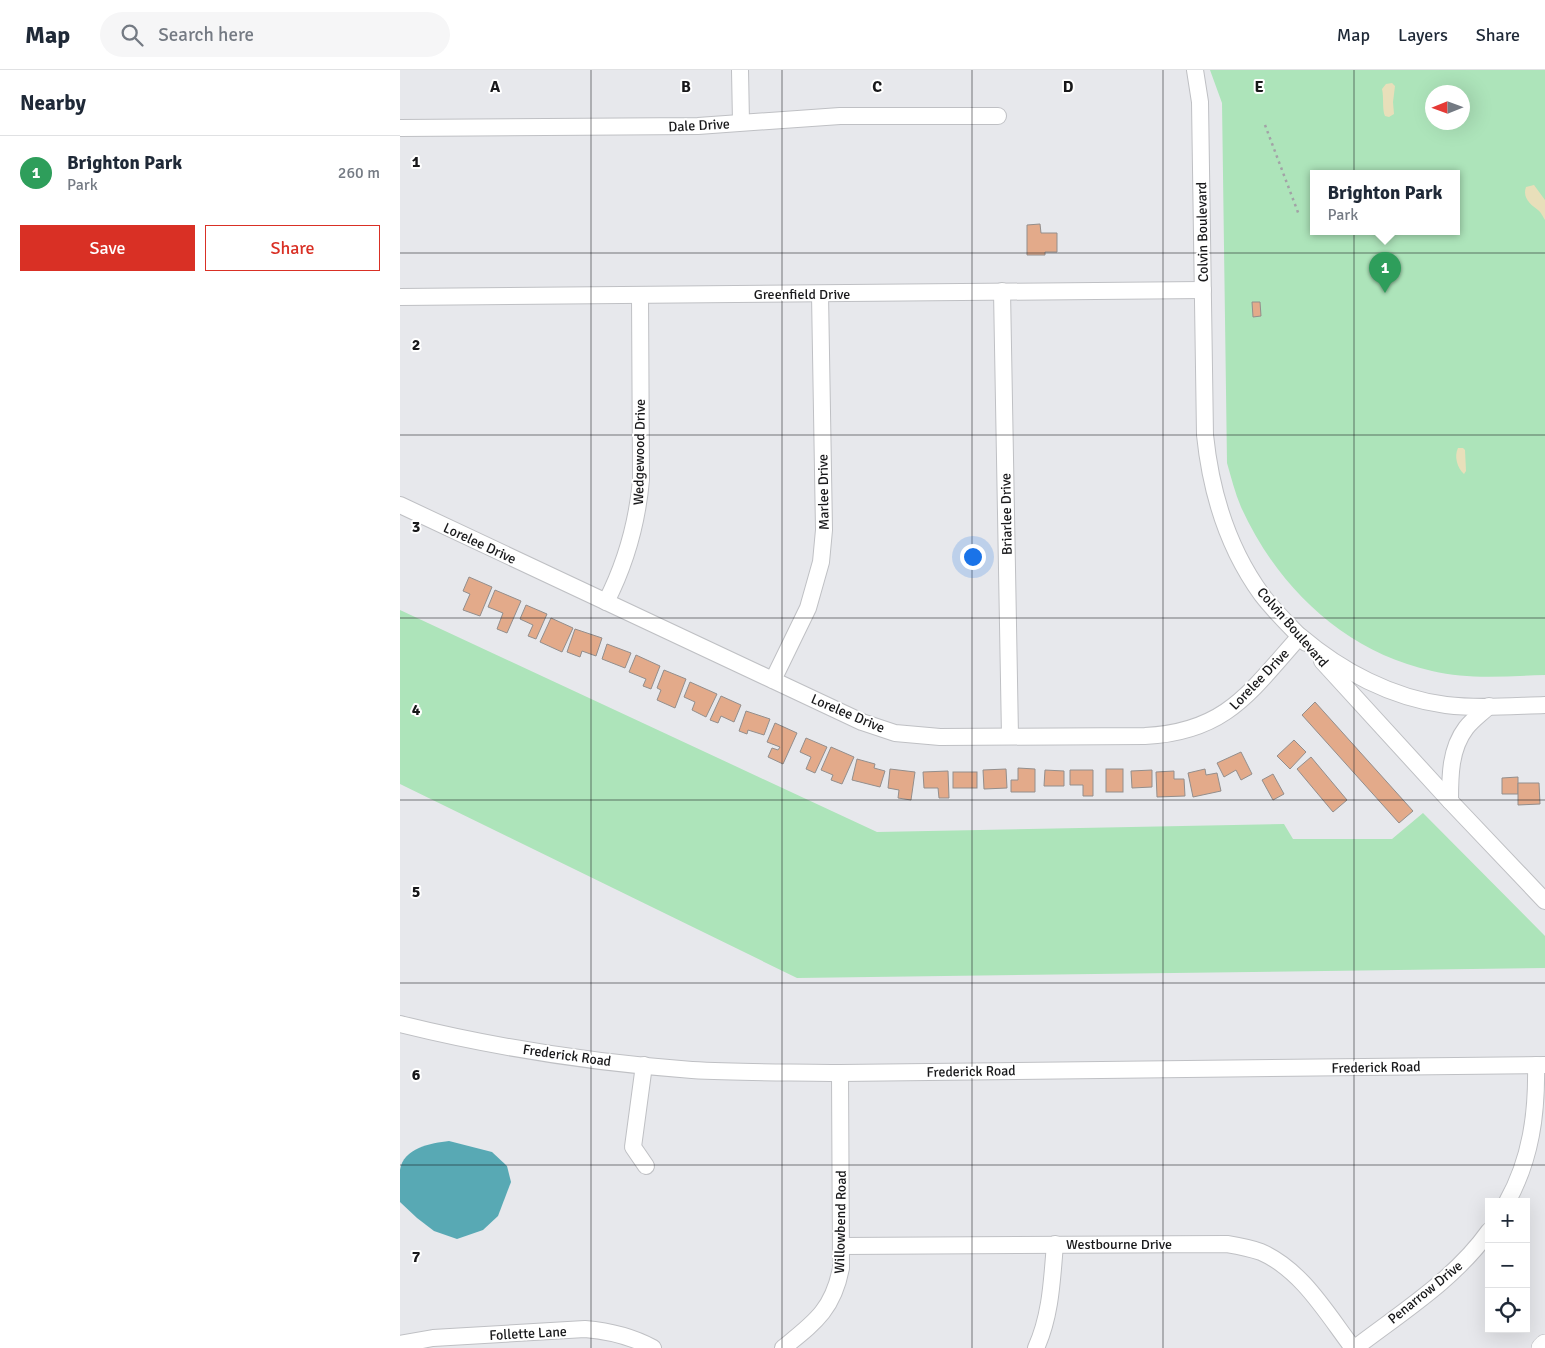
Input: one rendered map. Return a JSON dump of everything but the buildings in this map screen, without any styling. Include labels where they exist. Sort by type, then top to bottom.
[{"type":"street","points":[[740,70],[740,122]]},
{"type":"street","name":"Colvin Boulevard","points":[[1195,70],[1200,102],[1205,435],[1208,464],[1214,492],[1229,538],[1247,572],[1268,602],[1450,801],[1545,901]]},
{"type":"street","name":"Dale Drive","points":[[400,128],[698,126],[840,116],[998,116]]},
{"type":"street","name":"Greenfield Drive","points":[[400,297],[1203,290]]},
{"type":"street","name":"Briarlee Drive","points":[[1002,292],[1010,736]]},
{"type":"street","name":"Marlee Drive","points":[[773,680],[808,608],[821,562],[824,530],[820,294]]},
{"type":"street","name":"Wedgewood Drive","points":[[606,602],[625,560],[639,507],[641,480],[640,295]]},
{"type":"street","name":"Lorelee Drive","points":[[400,505],[862,722],[895,733],[940,737],[1164,735],[1183,732],[1202,726],[1227,712],[1249,693],[1300,636]]},
{"type":"street","points":[[1300,636],[1338,665],[1363,679],[1417,699],[1445,704],[1489,706],[1545,705]]},
{"type":"street","points":[[1450,801],[1450,774],[1455,748],[1466,728],[1489,706]]},
{"type":"street","name":"Frederick Road","points":[[400,1024],[515,1047],[693,1070],[840,1073],[1540,1065]]},
{"type":"street","points":[[644,1065],[634,1147],[646,1166]]},
{"type":"street","points":[[1510,1198],[1523,1167],[1532,1136],[1540,1065]]},
{"type":"street","name":"Willowbend Road","points":[[783,1348],[823,1314],[831,1302],[838,1285],[841,1268],[840,1073]]},
{"type":"street","name":"Penarrow Drive","points":[[1354,1348],[1446,1279],[1468,1257],[1485,1236]]},
{"type":"street","points":[[1036,1348],[1046,1320],[1051,1296],[1055,1244]]},
{"type":"street","name":"Westbourne Drive","points":[[841,1246],[1227,1244],[1261,1252],[1294,1273],[1354,1348]]},
{"type":"street","name":"Follette Lane","points":[[400,1344],[433,1338],[585,1329],[623,1335],[652,1348]]},
{"type":"path","points":[[1265,124],[1299,216]]},
{"type":"green space","points":[[1210,70],[1545,70],[1545,675],[1488,677],[1446,674],[1400,662],[1371,649],[1343,632],[1317,612],[1294,589],[1274,564],[1256,536],[1241,507],[1227,463],[1222,103]]},
{"type":"green space","points":[[400,610],[877,832],[1284,824],[1293,839],[1392,839],[1423,813],[1545,936],[1545,968],[797,978],[400,784]]},
{"type":"sand","points":[[1392,83],[1395,86],[1394,114],[1389,117],[1385,116],[1384,113],[1382,89],[1386,84]]},
{"type":"sand","points":[[1534,185],[1545,200],[1545,220],[1525,195],[1526,187]]},
{"type":"sand","points":[[1458,448],[1465,450],[1466,471],[1464,474],[1457,462]]},
{"type":"water","points":[[449,1141],[492,1152],[507,1166],[511,1182],[498,1216],[483,1230],[457,1239],[434,1231],[400,1202],[400,1170],[406,1156],[426,1145]]},
{"type":"place","name":"Brighton Park","points":[[1385,293]]}]
